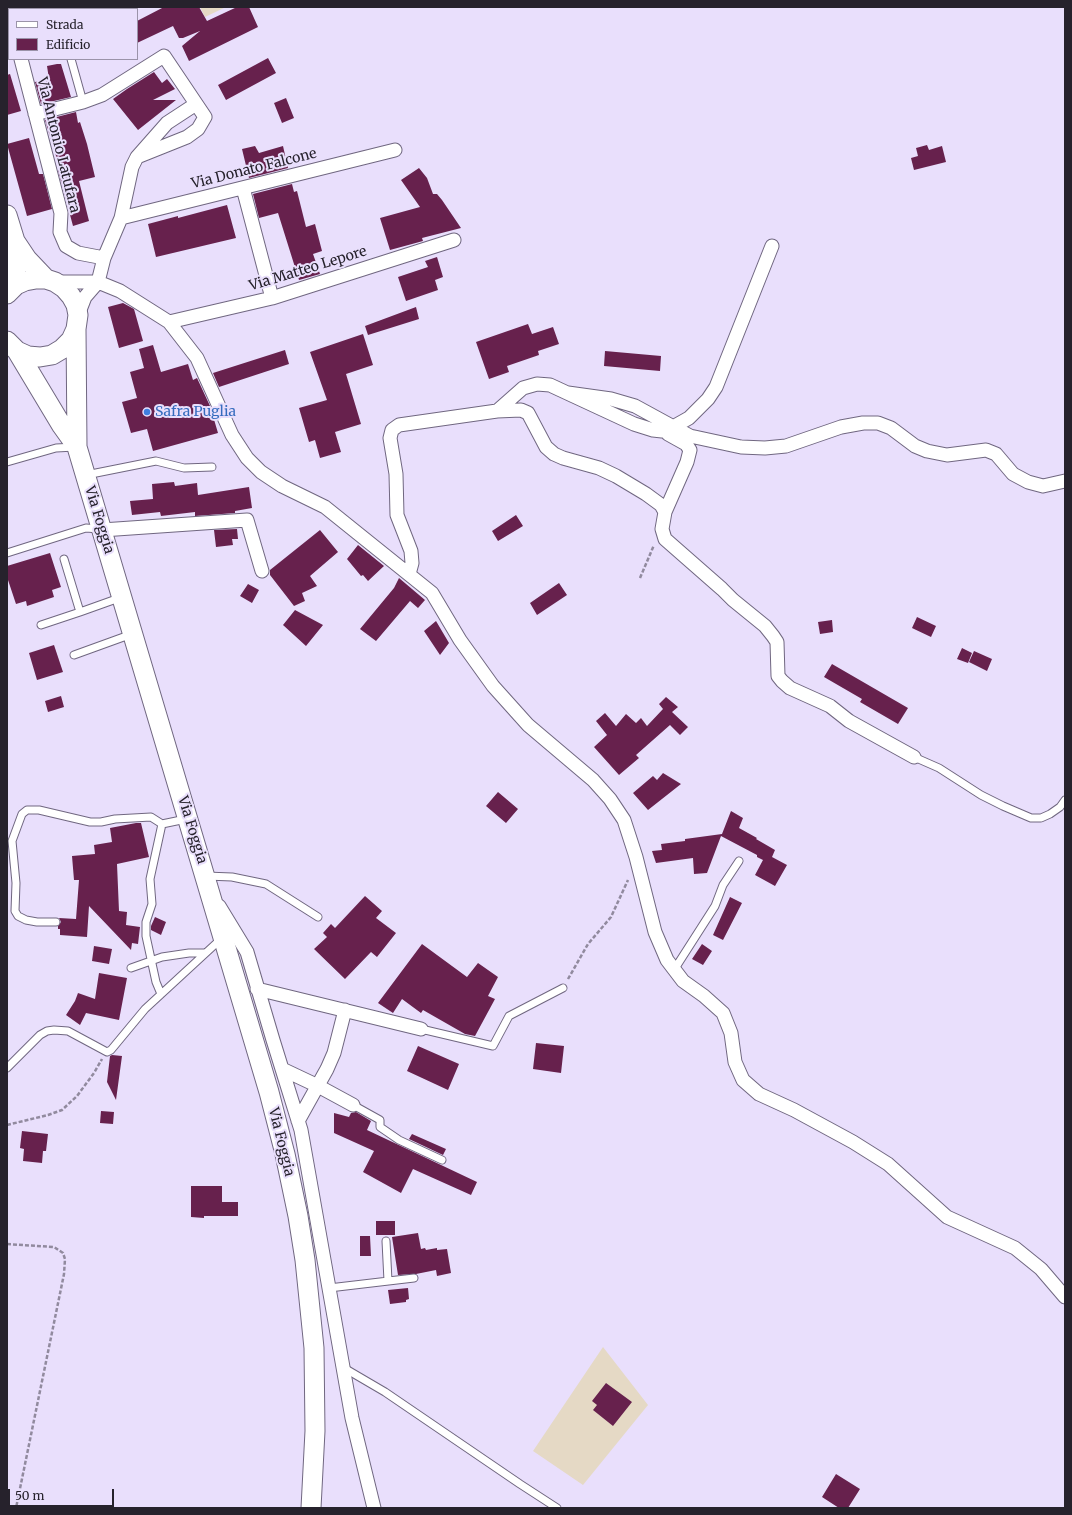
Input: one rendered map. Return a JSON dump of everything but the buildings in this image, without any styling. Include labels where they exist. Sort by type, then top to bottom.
[{"type":"main road","name":"Via Foggia","points":[[7,215],[15,241],[27,259],[51,281],[64,288],[76,305],[77,447]]},
{"type":"main road","name":"Via Foggia","points":[[10,291],[15,241]]},
{"type":"main road","name":"Via Foggia","points":[[10,291],[25,281],[36,279],[51,281]]},
{"type":"main road","name":"Via Foggia","points":[[10,345],[28,356],[40,357],[52,355],[62,349],[71,340],[77,322]]},
{"type":"main road","name":"Via Foggia","points":[[10,345],[77,447],[269,1092],[285,1154],[298,1216],[305,1260],[314,1348],[315,1430],[311,1508]]},
{"type":"street","points":[[35,114],[83,102],[102,95],[164,56],[205,117],[198,128],[187,137],[137,157]]},
{"type":"street","name":"Via Antonio Latufara","points":[[21,60],[61,213],[60,232],[66,246],[78,253],[104,258]]},
{"type":"street","points":[[77,322],[85,298],[98,282],[104,258],[121,218],[132,167],[137,157],[167,123],[196,104]]},
{"type":"street","name":"Via Donato Falcone","points":[[121,218],[395,150]]},
{"type":"street","points":[[243,188],[272,298]]},
{"type":"street","name":"Via Matteo Lepore","points":[[169,322],[272,298],[454,240]]},
{"type":"street","points":[[668,429],[689,418],[700,409],[716,387],[772,246]]},
{"type":"street","points":[[51,281],[98,282],[120,291],[169,322],[197,358],[232,435],[247,458],[261,472],[282,486],[325,507],[432,593],[460,640],[493,686],[528,725],[593,780],[610,799],[624,820],[636,857],[654,932],[667,960],[683,981],[704,996],[723,1014],[731,1033],[735,1062],[742,1080],[759,1094],[794,1110],[833,1131],[888,1164],[947,1217],[1015,1248],[1041,1269],[1065,1297]]},
{"type":"street","points":[[497,411],[523,388],[537,384],[550,385],[634,424],[653,430],[668,429],[709,441],[741,447],[765,448],[786,446],[841,427],[863,423],[878,423],[891,428],[915,446],[927,451],[947,455],[986,450],[996,454],[1013,474],[1028,482],[1043,486],[1065,481]]},
{"type":"street","points":[[409,574],[412,563],[411,551],[397,515],[396,474],[390,438],[392,430],[399,425],[515,409],[528,413],[546,447],[554,454],[599,468],[616,476],[661,505],[664,517]]},
{"type":"street","points":[[668,429],[686,444],[690,450],[687,462],[664,517],[662,529],[665,539],[733,600],[765,626],[776,642],[778,676],[782,681],[790,688],[830,706],[849,721],[914,757]]},
{"type":"street","points":[[102,530],[247,520],[262,571]]},
{"type":"street","points":[[208,883],[247,952],[301,1130],[352,1418],[374,1508]]},
{"type":"street","points":[[257,989],[421,1029]]},
{"type":"street","points":[[298,1121],[327,1070],[334,1053],[345,1010]]},
{"type":"street","points":[[282,1070],[318,1086],[353,1105]]},
{"type":"lane","points":[[71,60],[83,102]]},
{"type":"lane","points":[[7,462],[56,448],[77,447]]},
{"type":"lane","points":[[86,475],[156,461],[184,468],[212,467]]},
{"type":"lane","points":[[7,553],[86,528],[102,530]]},
{"type":"lane","points":[[64,559],[80,612]]},
{"type":"lane","points":[[41,624],[122,597]]},
{"type":"lane","points":[[74,655],[133,634]]},
{"type":"lane","points":[[914,757],[939,768],[981,795],[1031,818],[1041,818],[1050,814],[1060,807],[1065,800]]},
{"type":"lane","points":[[56,922],[37,922],[26,920],[18,916],[15,911],[16,883],[12,841],[22,814],[27,810],[39,810],[90,822],[101,822],[115,818],[151,817],[162,824],[188,818]]},
{"type":"lane","points":[[162,824],[150,879],[152,904],[146,922],[146,936],[156,982],[162,994]]},
{"type":"lane","points":[[674,970],[715,906],[723,885],[739,861]]},
{"type":"lane","points":[[208,883],[232,877],[266,884],[318,917]]},
{"type":"lane","points":[[7,1068],[40,1035],[46,1031],[68,1031],[107,1052],[111,1050],[145,1009],[204,953],[224,937]]},
{"type":"lane","points":[[131,968],[162,957],[189,953],[204,953]]},
{"type":"lane","points":[[421,1029],[493,1046],[509,1016],[563,988]]},
{"type":"lane","points":[[353,1105],[380,1120],[380,1127],[399,1140],[442,1160]]},
{"type":"lane","points":[[386,1241],[388,1281]]},
{"type":"lane","points":[[329,1288],[414,1278]]},
{"type":"lane","points":[[343,1367],[385,1392],[557,1508]]},
{"type":"path","points":[[640,578],[664,517]]},
{"type":"path","points":[[563,988],[588,944],[616,909],[636,857]]},
{"type":"path","points":[[7,1125],[62,1110],[77,1096],[107,1052]]},
{"type":"path","points":[[7,1244],[54,1247],[63,1253],[65,1265],[16,1508]]},
{"type":"shaded area","points":[[200,7],[226,7],[205,17]]},
{"type":"shaded area","points":[[603,1347],[648,1405],[583,1485],[533,1451]]},
{"type":"place","name":"Safra Puglia","points":[[147,412]]}]
